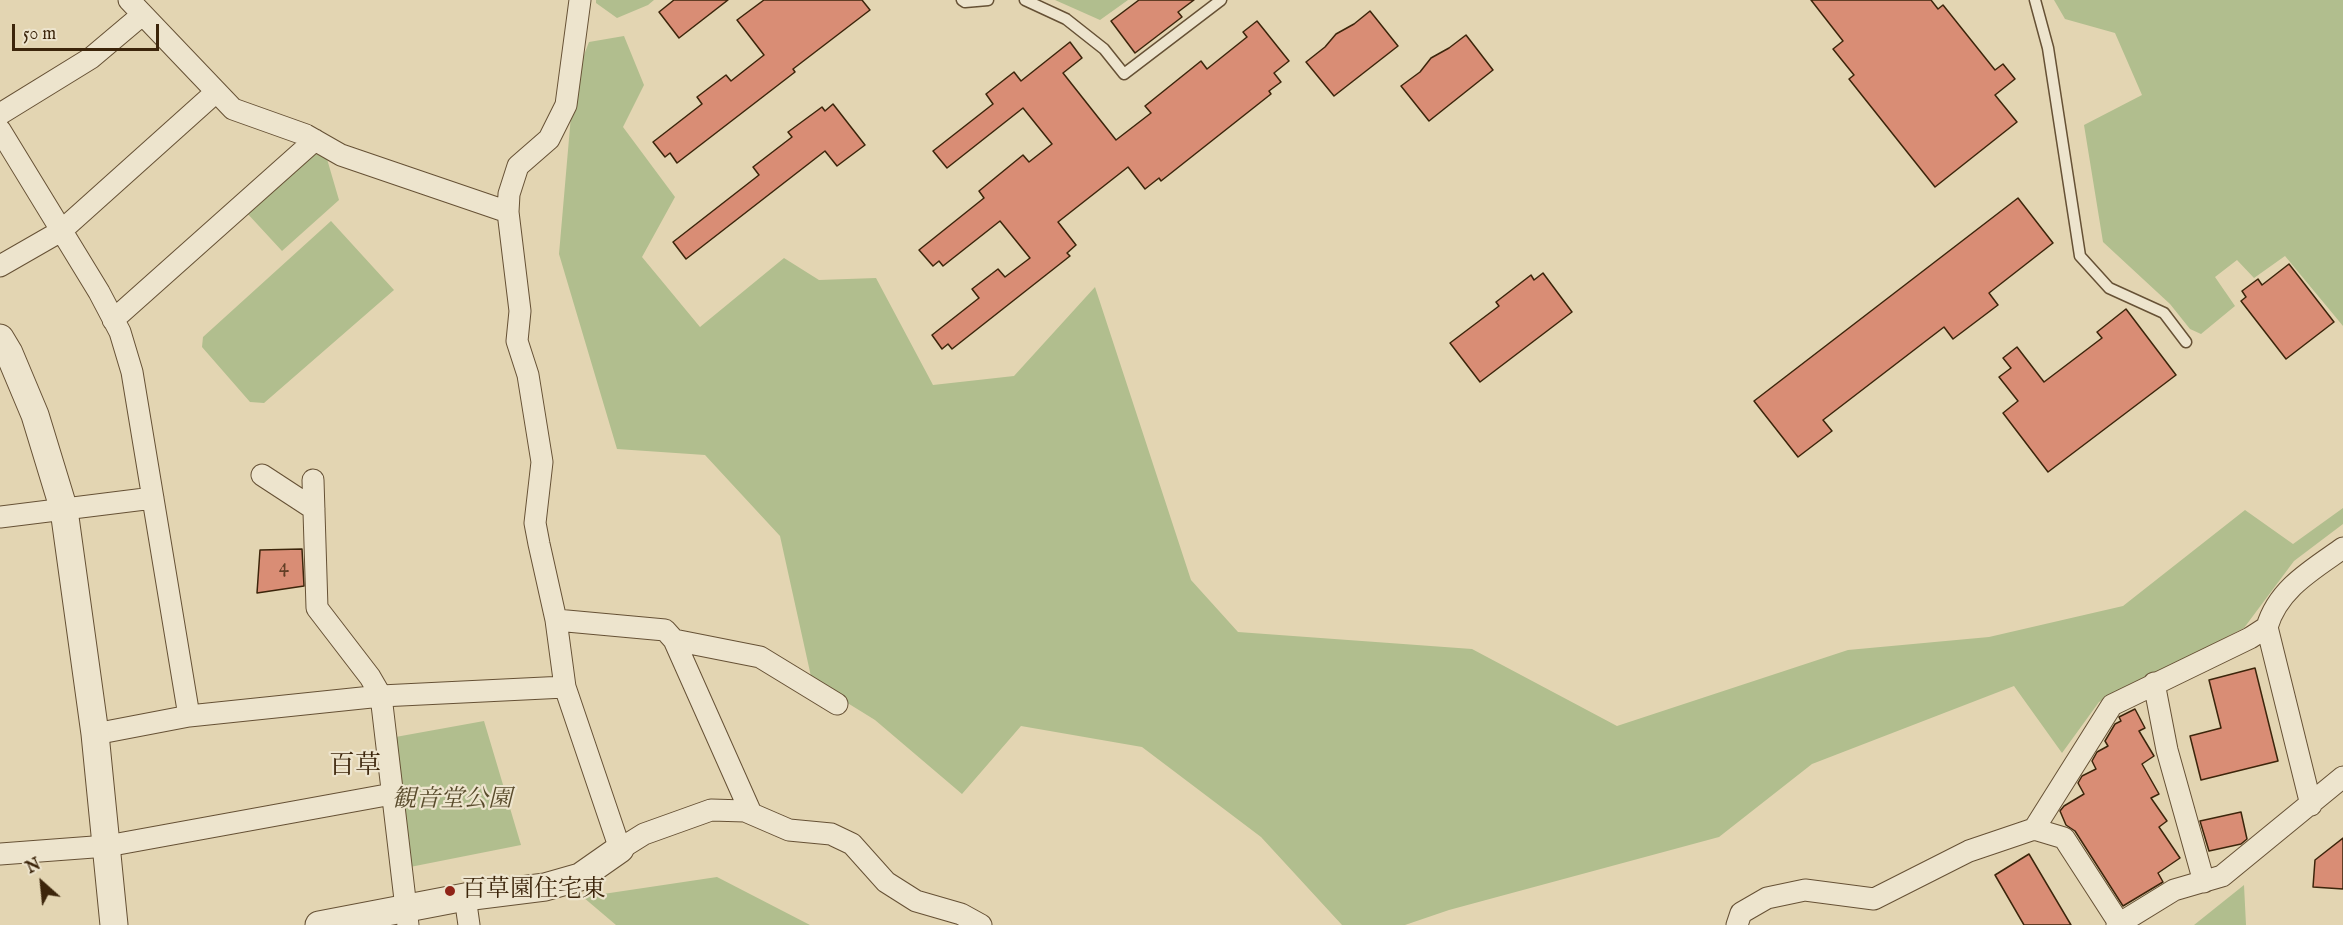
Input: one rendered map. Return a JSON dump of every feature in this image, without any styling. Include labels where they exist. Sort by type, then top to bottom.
[{"type":"street","points":[[580,0],[566,105],[549,139],[518,166],[509,194],[508,212],[520,311],[517,341],[528,375],[542,462],[535,523],[556,620],[565,687],[620,849]]},
{"type":"street","points":[[0,114],[91,58],[135,8],[233,109],[315,140],[341,155],[508,212]]},
{"type":"street","points":[[0,266],[61,231],[216,92]]},
{"type":"street","points":[[0,130],[113,320],[132,372],[189,716]]},
{"type":"street","points":[[113,320],[315,140]]},
{"type":"street","points":[[0,338],[9,353],[35,415],[64,510],[95,734],[114,925]]},
{"type":"street","points":[[262,475],[314,509]]},
{"type":"street","points":[[313,480],[317,608],[370,677],[381,696],[407,917]]},
{"type":"street","points":[[0,518],[153,498]]},
{"type":"street","points":[[2311,805],[2267,627],[2271,613],[2289,587],[2343,548]]},
{"type":"street","points":[[556,620],[665,630],[674,640],[751,813]]},
{"type":"street","points":[[2034,829],[2112,705],[2250,638],[2267,627]]},
{"type":"street","points":[[674,640],[760,657],[837,704]]},
{"type":"street","points":[[2154,683],[2167,750],[2204,882]]},
{"type":"street","points":[[95,734],[189,716],[381,696],[565,687]]},
{"type":"street","points":[[1737,925],[1741,913],[1767,898],[1804,890],[1874,899],[1969,851],[2034,829],[2064,838],[2118,924],[2174,890],[2222,876],[2343,777]]},
{"type":"street","points":[[0,854],[107,846],[392,794]]},
{"type":"street","points":[[319,925],[407,917],[465,897],[545,887],[580,877],[644,834],[711,810],[745,811],[789,830],[831,834],[852,844],[886,882],[916,901],[961,914],[981,925]]},
{"type":"street","points":[[465,897],[469,925]]},
{"type":"lane","points":[[962,0],[965,2],[988,0]]},
{"type":"lane","points":[[1025,0],[1066,19],[1104,49],[1124,74],[1221,0]]},
{"type":"lane","points":[[2035,0],[2048,48],[2080,256],[2109,288],[2164,313],[2186,342]]},
{"type":"green space","points":[[596,0],[654,0],[648,5],[617,18],[596,3]]},
{"type":"green space","points":[[1055,0],[1128,0],[1100,20]]},
{"type":"green space","points":[[2054,0],[2343,0],[2343,326],[2285,256],[2254,278],[2237,260],[2215,277],[2235,306],[2201,334],[2190,329],[2170,304],[2103,242],[2084,125],[2142,95],[2115,33],[2065,19]]},
{"type":"green space","points":[[624,36],[644,85],[623,127],[675,197],[642,257],[700,327],[784,258],[819,280],[876,278],[933,385],[1014,376],[1095,287],[1191,580],[1238,632],[1472,649],[1617,726],[1848,650],[1989,637],[2123,606],[2245,510],[2293,544],[2343,508],[2343,524],[2294,561],[2244,628],[2099,702],[2062,753],[2014,686],[1812,764],[1719,837],[1449,910],[1405,925],[1342,925],[1261,837],[1142,747],[1021,726],[962,794],[875,720],[812,681],[780,536],[705,455],[617,449],[559,254],[574,81],[589,42]]},
{"type":"green space","points":[[316,154],[327,159],[339,200],[282,251],[246,212],[307,155]]},
{"type":"green space","points":[[331,221],[394,290],[264,403],[250,402],[202,347],[203,337]]},
{"type":"green space","name":"観音堂公園","points":[[484,721],[521,845],[405,868],[390,738]]},
{"type":"green space","points":[[717,877],[810,925],[616,925],[583,897]]},
{"type":"green space","points":[[2244,885],[2246,925],[2194,925]]},
{"type":"building","points":[[674,0],[728,0],[679,38],[659,12]]},
{"type":"building","points":[[764,0],[862,0],[870,10],[793,69],[795,72],[677,163],[670,153],[665,157],[653,142],[702,104],[697,97],[726,75],[731,81],[764,55],[737,20]]},
{"type":"building","points":[[1139,0],[1194,0],[1178,12],[1182,17],[1135,53],[1111,21]]},
{"type":"building","points":[[1811,0],[1931,0],[1938,9],[1943,5],[1995,70],[2003,64],[2015,79],[1995,95],[2017,122],[1935,187],[1849,79],[1854,75],[1833,49],[1843,41]]},
{"type":"building","points":[[1370,11],[1398,46],[1334,96],[1306,62],[1325,47],[1336,34],[1354,24]]},
{"type":"building","points":[[1257,21],[1289,61],[1274,73],[1281,82],[1269,91],[1271,94],[1161,181],[1159,178],[1145,189],[1128,167],[1058,222],[1076,245],[1067,253],[1070,256],[952,349],[948,344],[942,349],[932,335],[979,298],[972,289],[998,269],[1005,277],[1030,258],[1000,221],[943,266],[939,261],[933,266],[919,250],[984,198],[979,191],[1023,155],[1029,162],[1052,144],[1023,108],[947,168],[933,151],[993,104],[986,94],[1014,72],[1021,81],[1070,42],[1082,58],[1063,73],[1116,140],[1151,113],[1145,106],[1201,61],[1207,69],[1247,37],[1243,32]]},
{"type":"building","points":[[1466,35],[1493,70],[1429,121],[1401,86],[1420,72],[1431,58]]},
{"type":"building","points":[[833,104],[865,145],[837,166],[825,151],[686,259],[673,242],[759,175],[753,167],[792,137],[788,132],[822,107],[825,111]]},
{"type":"building","points":[[2018,198],[2053,243],[1989,293],[1998,305],[1953,339],[1944,327],[1823,420],[1832,431],[1798,457],[1754,401]]},
{"type":"building","points":[[2289,264],[2334,322],[2286,359],[2241,301],[2246,297],[2242,291],[2258,279],[2262,285]]},
{"type":"building","points":[[1543,273],[1572,312],[1480,382],[1450,343],[1499,306],[1496,302],[1531,275],[1534,280]]},
{"type":"building","points":[[2126,309],[2176,375],[2048,472],[2003,413],[2018,401],[1999,377],[2011,368],[2003,358],[2017,347],[2044,382],[2102,338],[2097,332]]},
{"type":"building","points":[[302,549],[304,586],[257,593],[260,550]]},
{"type":"building","points":[[2255,668],[2278,761],[2201,780],[2190,736],[2221,728],[2209,680]]},
{"type":"building","points":[[2135,709],[2145,728],[2139,731],[2154,756],[2142,764],[2159,794],[2151,798],[2167,821],[2159,827],[2180,858],[2158,873],[2163,882],[2123,906],[2075,831],[2066,825],[2060,811],[2084,794],[2078,783],[2082,776],[2096,769],[2092,761],[2097,752],[2108,746],[2105,741],[2115,724],[2121,721],[2119,717]]},
{"type":"building","points":[[2241,812],[2247,839],[2241,844],[2209,851],[2200,821]]},
{"type":"building","points":[[2343,838],[2343,889],[2313,887],[2315,860]]},
{"type":"building","points":[[2029,854],[2071,925],[2024,925],[1995,875]]},
{"type":"place","name":"百草園住宅東","points":[[450,891]]},
{"type":"district","name":"百草","points":[[355,768]]}]
